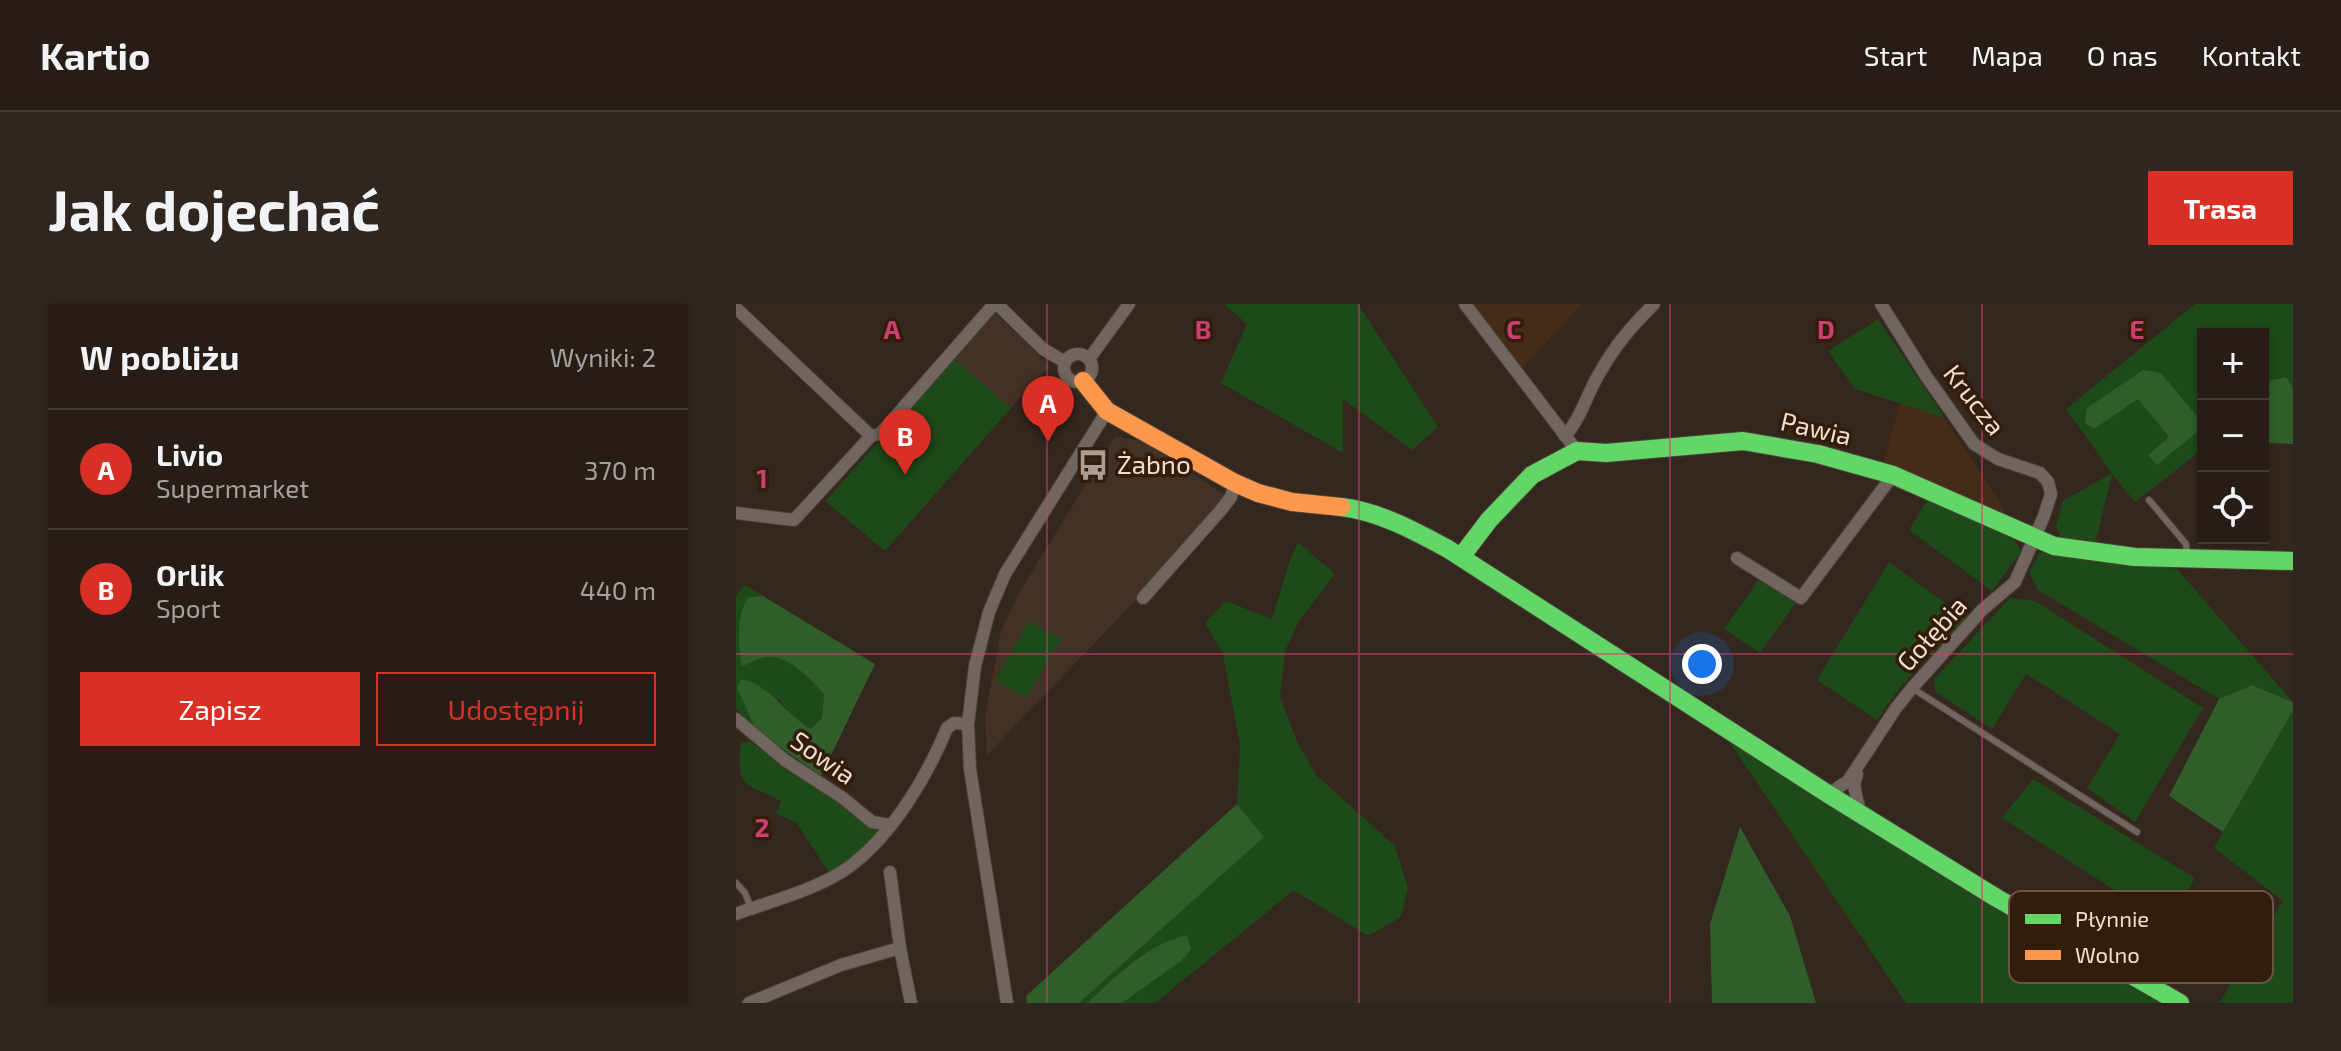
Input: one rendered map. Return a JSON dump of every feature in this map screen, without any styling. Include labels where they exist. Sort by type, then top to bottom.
[{"type":"street","points":[[736,513],[794,520],[871,436],[880,434],[996,304],[1043,349],[1065,362]]},
{"type":"street","points":[[1089,359],[1129,304]]},
{"type":"street","points":[[1465,304],[1571,444]]},
{"type":"street","points":[[1571,444],[1576,423],[1597,376],[1618,342],[1654,304]]},
{"type":"street","name":"Krucza","points":[[1881,304],[1974,444],[1998,459],[2035,470],[2048,482],[2051,501],[2034,538]]},
{"type":"street","points":[[736,308],[871,436]]},
{"type":"street","points":[[1076,354],[1089,359],[1092,371],[1083,381],[1075,382],[1067,378],[1063,370],[1065,362],[1076,354]]},
{"type":"street","points":[[1083,381],[1107,411],[1235,483],[1292,502],[1356,509],[1382,517],[1415,531],[1461,557],[1828,794],[2009,905]]},
{"type":"street","points":[[1007,1003],[970,769],[968,724],[981,638],[1005,574],[1107,411]]},
{"type":"street","name":"Pawia","points":[[1461,557],[1489,520],[1532,475],[1571,444],[1606,453],[1743,441],[1803,450],[1893,475],[2034,538],[2080,551],[2187,560],[2293,561]]},
{"type":"street","points":[[1737,558],[1801,598],[1893,475]]},
{"type":"street","points":[[1143,598],[1221,510],[1231,497],[1235,483]]},
{"type":"street","name":"Gołębia","points":[[1828,794],[1848,781],[1912,688],[1982,610],[2015,582],[2034,538]]},
{"type":"street","name":"Sowia","points":[[736,719],[786,761],[843,798],[872,822],[889,825]]},
{"type":"street","points":[[736,914],[848,868],[889,825],[919,784],[947,728],[954,723],[968,724]]},
{"type":"street","name":"Gołębia","points":[[1860,813],[1854,785],[1861,761]]},
{"type":"street","points":[[890,872],[911,1003]]},
{"type":"street","points":[[749,1003],[841,965],[900,948]]},
{"type":"street","points":[[2146,983],[2180,1003]]},
{"type":"lane","points":[[2149,500],[2186,544],[2187,560]]},
{"type":"lane","points":[[1912,688],[2137,832]]},
{"type":"lane","points":[[736,883],[745,893],[751,908]]},
{"type":"shaded area","points":[[1473,304],[1582,304],[1521,369]]},
{"type":"shaded area","points":[[995,313],[1049,366],[1011,408],[954,359]]},
{"type":"shaded area","points":[[1900,403],[1945,418],[2012,522],[1883,464]]},
{"type":"shaded area","points":[[1115,436],[1144,442],[1227,496],[1139,597],[987,755],[985,717],[1001,631],[1019,593]]},
{"type":"green space","points":[[1224,304],[1358,304],[1438,427],[1412,450],[1343,399],[1343,453],[1221,383],[1247,324]]},
{"type":"green space","points":[[2195,304],[2293,304],[2293,388],[2286,378],[2269,381],[2269,328],[2197,328],[2197,429],[2161,373],[2138,398],[2169,437],[2197,431],[2197,454],[2135,502],[2112,474],[2095,545],[2061,538],[2056,526],[2063,501],[2112,473],[2066,409]]},
{"type":"green space","points":[[1878,319],[1945,418],[1855,389],[1828,351]]},
{"type":"green space","points":[[954,359],[1011,408],[885,551],[825,501]]},
{"type":"green space","points":[[2143,370],[2161,373],[2197,417],[2197,432],[2157,465],[2148,455],[2169,437],[2138,399],[2094,429],[2085,423],[2087,408]]},
{"type":"green space","points":[[2286,377],[2293,388],[2293,444],[2269,443],[2269,381]]},
{"type":"green space","points":[[1929,497],[2013,537],[2021,552],[1992,591],[1909,530]]},
{"type":"green space","points":[[1298,542],[1335,574],[1299,621],[1285,651],[1280,696],[1298,744],[1317,776],[1395,846],[1408,888],[1401,917],[1368,936],[1294,890],[1155,1003],[1079,1003],[1263,837],[1237,804],[1240,745],[1223,654],[1205,623],[1226,601],[1272,619]]},
{"type":"green space","points":[[2040,552],[2177,569],[2293,702],[2252,685],[2219,699],[2038,590],[2029,572]]},
{"type":"green space","points":[[1889,562],[1966,618],[1901,686],[1877,720],[1817,680]]},
{"type":"green space","points":[[1760,578],[1795,604],[1760,653],[1724,629]]},
{"type":"green space","points":[[745,585],[763,596],[749,597],[743,666],[776,657],[806,675],[824,694],[822,718],[811,729],[796,721],[778,698],[756,730],[736,709],[736,596]]},
{"type":"green space","points":[[763,596],[875,664],[821,776],[756,730],[737,688],[741,679],[752,682],[811,729],[822,718],[824,694],[791,664],[775,657],[766,657],[742,666],[739,640],[742,611],[749,597]]},
{"type":"green space","points":[[2010,598],[2035,601],[2203,708],[2135,822],[2087,788],[2120,734],[2026,674],[1992,729],[1936,692],[1934,679]]},
{"type":"green space","points":[[1029,621],[1061,638],[1027,698],[995,681]]},
{"type":"green space","points":[[2252,685],[2293,702],[2293,711],[2223,832],[2169,796],[2219,699]]},
{"type":"green space","points":[[2293,711],[2293,1003],[2219,1003],[2232,983],[2273,983],[2273,917],[2283,901],[2214,848]]},
{"type":"green space","points":[[1728,740],[2009,910],[2009,983],[2131,983],[2164,1003],[1906,1003]]},
{"type":"green space","points":[[750,742],[852,811],[877,832],[854,857],[829,873],[796,822],[776,814],[781,801],[750,786],[741,777],[741,743]]},
{"type":"green space","points":[[2033,779],[2195,878],[2187,891],[2116,891],[2002,818]]},
{"type":"green space","points":[[1237,804],[1264,837],[1079,1003],[1027,1003],[1026,996]]},
{"type":"green space","points":[[1740,827],[1790,916],[1816,1003],[1712,1003],[1710,924]]},
{"type":"green space","points":[[1187,935],[1191,949],[1182,960],[1122,1003],[1087,1003],[1146,953]]},
{"type":"traffic: fast","points":[[1461,557],[1489,520],[1532,475],[1577,451],[1606,453],[1743,441],[1818,454],[1893,475],[2054,546],[2135,557],[2293,561]]},
{"type":"traffic: fast","points":[[1341,507],[1382,517],[1448,549],[1828,794],[2009,905]]},
{"type":"traffic: fast","points":[[2145,983],[2180,1003]]},
{"type":"traffic: slow","points":[[1083,381],[1107,411],[1235,483],[1292,502],[1341,507]]},
{"type":"place","name":"Livio","points":[[1048,442]]},
{"type":"place","name":"Żabno","points":[[1093,465]]},
{"type":"place","name":"Orlik","points":[[905,475]]}]
